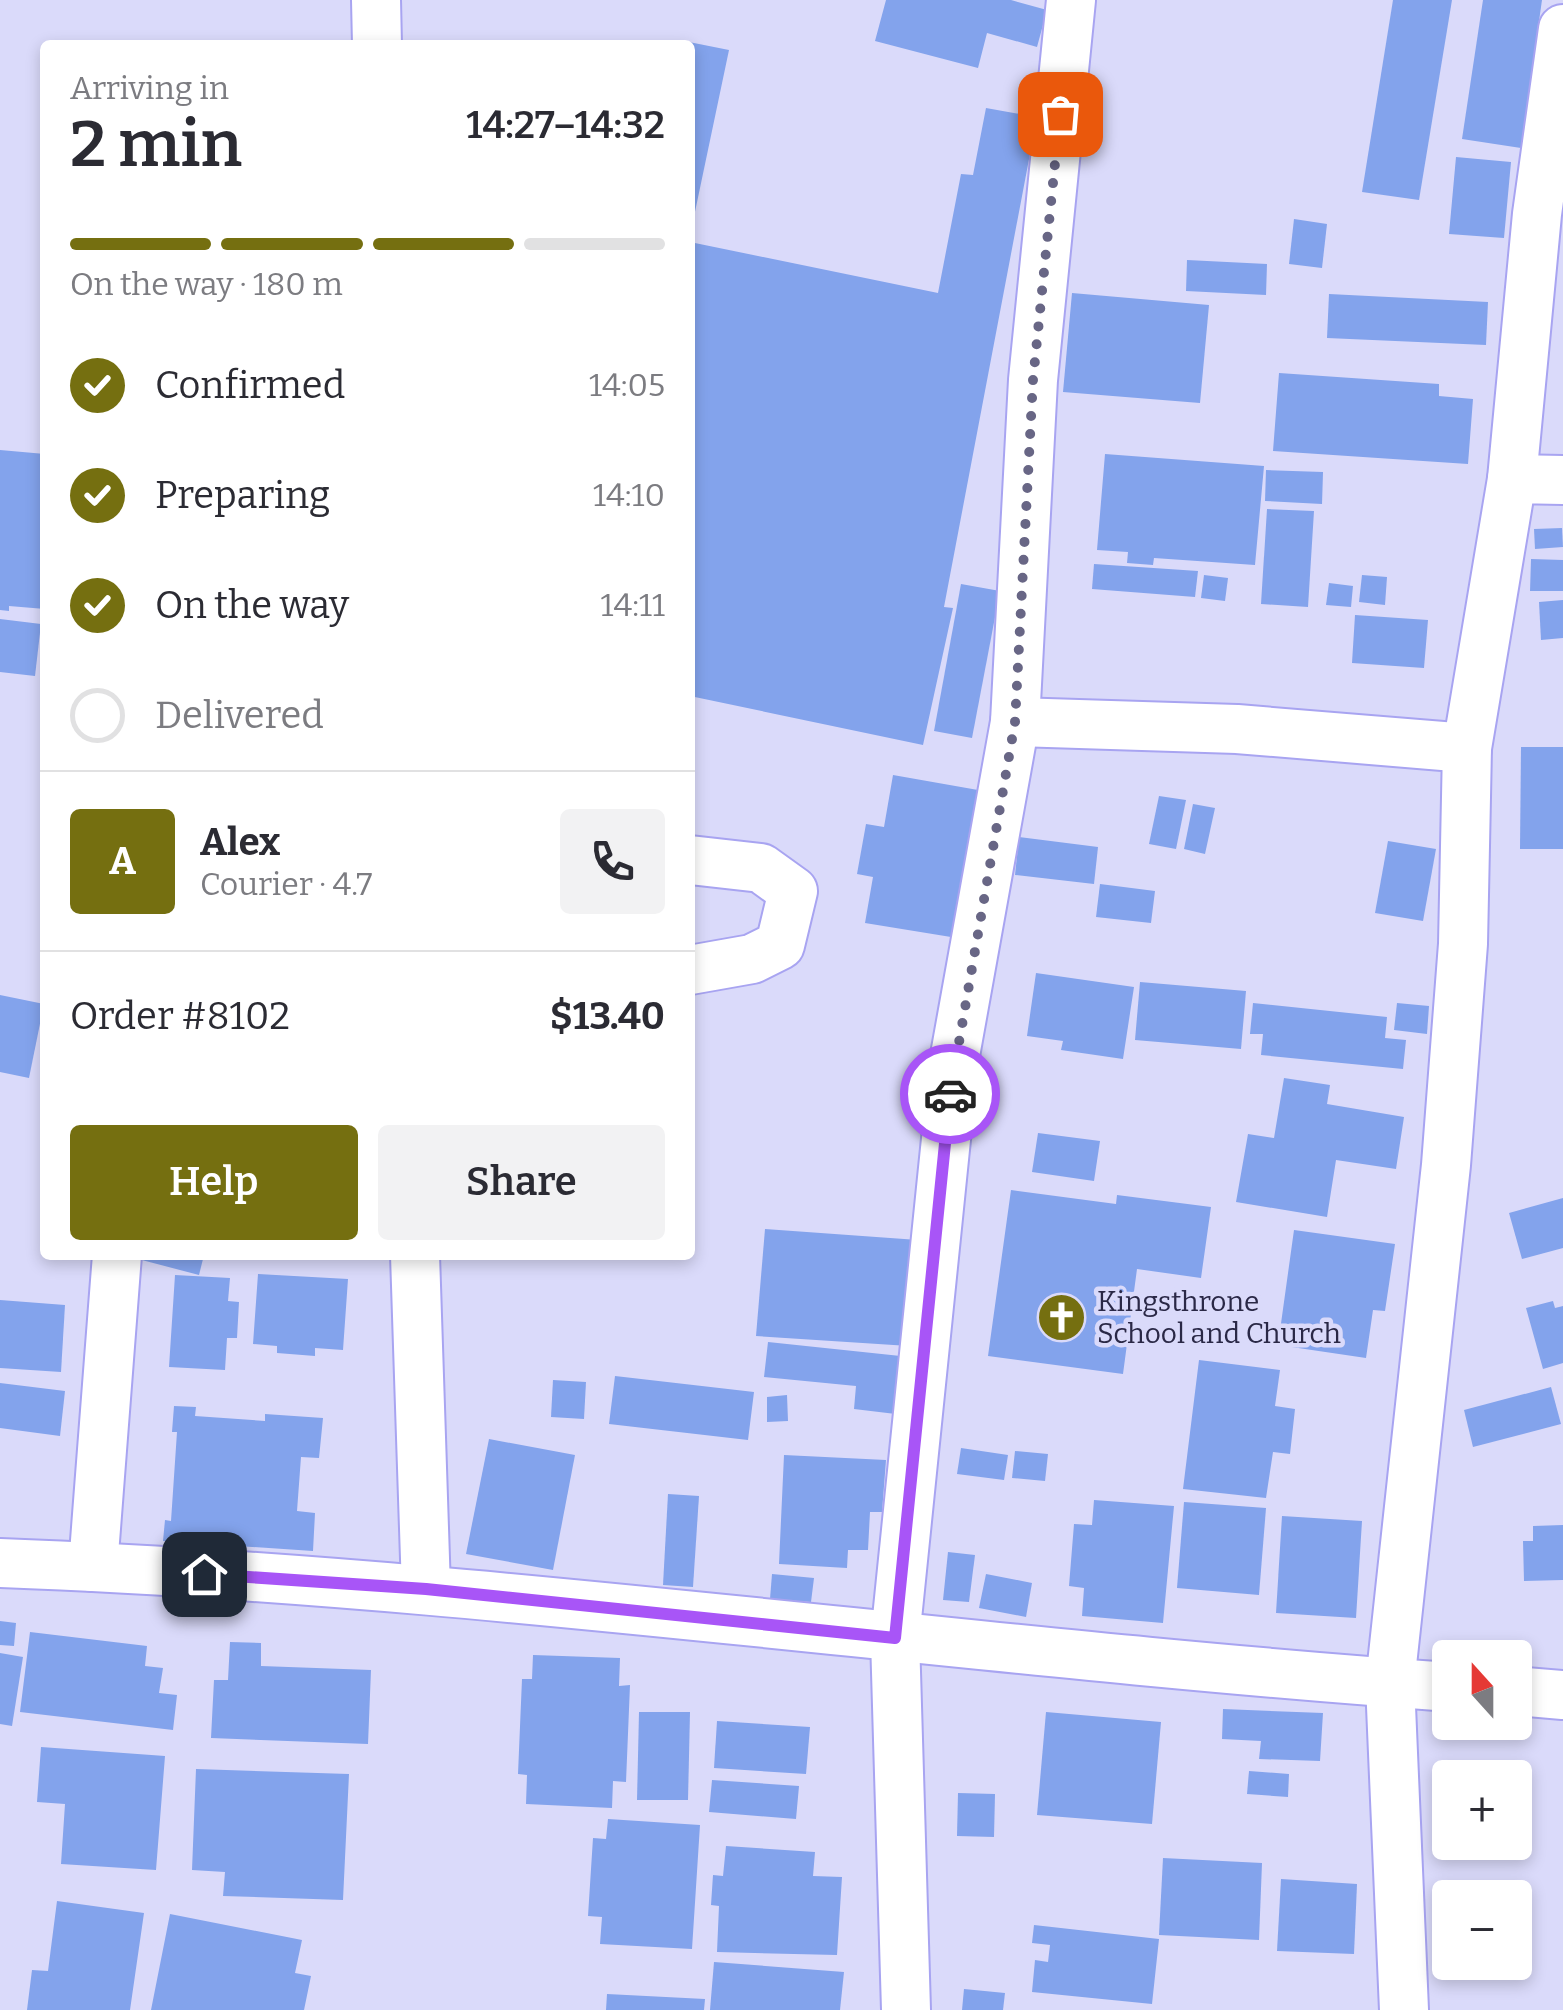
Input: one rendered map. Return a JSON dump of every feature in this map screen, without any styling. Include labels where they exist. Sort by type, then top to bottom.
[{"type":"street","points":[[376,0],[377,40]]},
{"type":"street","points":[[906,2010],[895,1638],[954,1061],[1015,722],[1033,380],[1071,0]]},
{"type":"street","points":[[1404,2010],[1390,1683],[1446,1164],[1463,944],[1467,748],[1512,479],[1537,214],[1563,30]]},
{"type":"street","points":[[1512,479],[1563,480]]},
{"type":"street","points":[[1015,722],[1237,729],[1467,748]]},
{"type":"street","points":[[695,861],[761,868],[794,891],[780,945],[752,959],[695,969]]},
{"type":"street","points":[[93,1567],[116,1260]]},
{"type":"street","points":[[414,1260],[426,1589]]},
{"type":"street","points":[[0,1563],[426,1589],[895,1638],[1432,1686]]},
{"type":"street","points":[[1532,1692],[1563,1695]]},
{"type":"building","points":[[886,0],[1011,0],[1047,10],[1037,47],[987,33],[978,68],[875,41]]},
{"type":"building","points":[[1393,0],[1452,0],[1419,200],[1362,192]]},
{"type":"building","points":[[1483,0],[1542,0],[1521,148],[1462,139]]},
{"type":"building","points":[[695,43],[729,50],[695,212]]},
{"type":"building","points":[[986,108],[1037,117],[944,607],[953,608],[923,745],[695,697],[695,243],[938,293],[961,174],[973,175]]},
{"type":"building","points":[[1456,157],[1511,162],[1504,238],[1449,234]]},
{"type":"building","points":[[1294,219],[1327,224],[1322,268],[1289,264]]},
{"type":"building","points":[[1187,260],[1267,264],[1266,295],[1186,291]]},
{"type":"building","points":[[1072,293],[1209,305],[1200,403],[1063,392]]},
{"type":"building","points":[[1329,294],[1488,302],[1486,345],[1327,338]]},
{"type":"building","points":[[1279,373],[1439,384],[1439,396],[1473,399],[1468,464],[1273,451]]},
{"type":"building","points":[[0,450],[40,454],[40,609],[9,606],[9,611],[0,610]]},
{"type":"building","points":[[1105,454],[1264,466],[1255,565],[1154,558],[1153,565],[1127,563],[1128,552],[1097,550]]},
{"type":"building","points":[[1266,470],[1323,472],[1322,504],[1265,501]]},
{"type":"building","points":[[1267,509],[1314,511],[1308,607],[1261,604]]},
{"type":"building","points":[[1562,528],[1563,547],[1535,549],[1534,529]]},
{"type":"building","points":[[1531,559],[1563,560],[1563,591],[1530,591]]},
{"type":"building","points":[[1094,564],[1198,571],[1195,597],[1092,589]]},
{"type":"building","points":[[1204,575],[1228,578],[1225,601],[1201,598]]},
{"type":"building","points":[[1362,575],[1387,577],[1385,605],[1359,602]]},
{"type":"building","points":[[1329,583],[1353,586],[1351,607],[1326,605]]},
{"type":"building","points":[[961,584],[1000,591],[972,738],[934,731]]},
{"type":"building","points":[[1563,600],[1563,638],[1541,640],[1539,602]]},
{"type":"building","points":[[1355,615],[1428,620],[1424,668],[1352,663]]},
{"type":"building","points":[[0,619],[40,624],[35,676],[0,672]]},
{"type":"building","points":[[1521,747],[1563,747],[1563,849],[1520,849]]},
{"type":"building","points":[[893,775],[978,790],[951,937],[865,923],[873,877],[857,874],[866,824],[884,827]]},
{"type":"building","points":[[1159,796],[1186,800],[1176,849],[1149,844]]},
{"type":"building","points":[[1193,804],[1215,808],[1205,854],[1184,849]]},
{"type":"building","points":[[1019,837],[1098,847],[1094,884],[1015,875]]},
{"type":"building","points":[[1388,841],[1436,849],[1423,921],[1375,913]]},
{"type":"building","points":[[1100,884],[1155,891],[1151,923],[1096,917]]},
{"type":"building","points":[[1036,973],[1134,987],[1123,1059],[1061,1050],[1063,1041],[1027,1036]]},
{"type":"building","points":[[1140,982],[1246,991],[1241,1049],[1135,1040]]},
{"type":"building","points":[[0,995],[40,1003],[29,1078],[0,1072]]},
{"type":"building","points":[[1253,1003],[1387,1017],[1385,1038],[1406,1040],[1403,1069],[1261,1055],[1263,1034],[1250,1034]]},
{"type":"building","points":[[1397,1003],[1429,1006],[1427,1034],[1394,1030]]},
{"type":"building","points":[[1284,1078],[1330,1085],[1327,1104],[1404,1117],[1396,1169],[1336,1160],[1327,1217],[1236,1202],[1248,1134],[1274,1138]]},
{"type":"building","points":[[1038,1133],[1100,1141],[1094,1181],[1032,1172]]},
{"type":"building","name":"Kingsthrone School and Church","points":[[1011,1190],[1116,1204],[1117,1195],[1211,1207],[1201,1278],[1137,1269],[1123,1374],[988,1356]]},
{"type":"building","points":[[1563,1198],[1563,1248],[1522,1259],[1509,1213]]},
{"type":"building","points":[[765,1229],[918,1240],[909,1346],[756,1336]]},
{"type":"building","points":[[1294,1230],[1395,1244],[1385,1311],[1373,1310],[1366,1358],[1278,1345]]},
{"type":"building","points":[[142,1260],[203,1260],[199,1275]]},
{"type":"building","points":[[258,1274],[348,1279],[343,1350],[315,1348],[315,1356],[277,1353],[277,1346],[253,1344]]},
{"type":"building","points":[[175,1275],[230,1278],[228,1301],[239,1302],[237,1338],[227,1338],[225,1370],[169,1367]]},
{"type":"building","points":[[0,1300],[65,1305],[61,1372],[0,1368]]},
{"type":"building","points":[[1553,1301],[1555,1308],[1563,1306],[1563,1363],[1543,1369],[1526,1308]]},
{"type":"building","points":[[768,1342],[910,1357],[904,1415],[854,1409],[856,1386],[764,1377]]},
{"type":"building","points":[[1199,1360],[1280,1370],[1275,1406],[1295,1409],[1290,1454],[1273,1452],[1266,1498],[1183,1489]]},
{"type":"building","points":[[615,1376],[754,1392],[748,1440],[609,1424]]},
{"type":"building","points":[[553,1380],[586,1382],[584,1419],[551,1417]]},
{"type":"building","points":[[0,1383],[65,1391],[60,1436],[0,1428]]},
{"type":"building","points":[[1551,1387],[1561,1424],[1473,1447],[1464,1410]]},
{"type":"building","points":[[787,1395],[788,1421],[767,1422],[767,1397]]},
{"type":"building","points":[[174,1406],[196,1407],[195,1416],[265,1421],[265,1414],[323,1418],[319,1458],[301,1457],[297,1511],[315,1513],[313,1551],[163,1541],[165,1520],[171,1521],[177,1432],[172,1432]]},
{"type":"building","points":[[489,1439],[575,1455],[553,1570],[466,1554]]},
{"type":"building","points":[[961,1448],[1008,1455],[1004,1480],[957,1474]]},
{"type":"building","points":[[1015,1451],[1048,1454],[1045,1481],[1012,1478]]},
{"type":"building","points":[[784,1455],[886,1460],[882,1512],[870,1512],[868,1550],[848,1550],[847,1568],[779,1564]]},
{"type":"building","points":[[668,1494],[699,1496],[693,1587],[663,1585]]},
{"type":"building","points":[[1094,1500],[1174,1506],[1163,1623],[1082,1616],[1084,1588],[1069,1586],[1074,1524],[1092,1525]]},
{"type":"building","points":[[1184,1502],[1266,1508],[1259,1595],[1177,1588]]},
{"type":"building","points":[[1282,1516],[1362,1521],[1356,1618],[1276,1613]]},
{"type":"building","points":[[1563,1525],[1563,1580],[1524,1581],[1523,1541],[1533,1541],[1533,1526]]},
{"type":"building","points":[[948,1552],[975,1555],[969,1602],[943,1600]]},
{"type":"building","points":[[772,1574],[814,1578],[811,1602],[770,1599]]},
{"type":"building","points":[[986,1574],[1032,1583],[1026,1617],[979,1608]]},
{"type":"building","points":[[0,1621],[16,1623],[14,1646],[0,1645]]},
{"type":"building","points":[[30,1632],[147,1646],[145,1666],[163,1668],[159,1693],[177,1695],[173,1730],[20,1712]]},
{"type":"building","points":[[230,1642],[261,1643],[261,1666],[371,1670],[368,1744],[211,1738],[214,1680],[228,1680]]},
{"type":"building","points":[[0,1653],[23,1657],[12,1726],[0,1724]]},
{"type":"building","points":[[533,1655],[620,1658],[619,1686],[630,1685],[626,1782],[613,1781],[612,1808],[526,1804],[527,1775],[518,1774],[522,1679],[532,1679]]},
{"type":"building","points":[[1223,1709],[1323,1713],[1320,1761],[1259,1759],[1261,1741],[1222,1739]]},
{"type":"building","points":[[639,1712],[690,1712],[688,1800],[637,1800]]},
{"type":"building","points":[[1046,1712],[1161,1722],[1152,1824],[1037,1815]]},
{"type":"building","points":[[717,1721],[810,1727],[806,1774],[714,1768]]},
{"type":"building","points":[[41,1747],[165,1756],[156,1870],[61,1864],[65,1804],[37,1802]]},
{"type":"building","points":[[196,1769],[349,1774],[343,1900],[223,1896],[225,1872],[192,1870]]},
{"type":"building","points":[[1249,1771],[1289,1774],[1288,1797],[1247,1794]]},
{"type":"building","points":[[712,1780],[799,1786],[796,1819],[709,1812]]},
{"type":"building","points":[[958,1793],[995,1794],[994,1837],[957,1836]]},
{"type":"building","points":[[608,1819],[700,1825],[692,1949],[600,1944],[602,1917],[588,1916],[593,1838],[606,1839]]},
{"type":"building","points":[[726,1846],[815,1852],[813,1876],[842,1877],[837,1955],[717,1952],[719,1906],[711,1905],[713,1875],[723,1876]]},
{"type":"building","points":[[1163,1858],[1262,1863],[1259,1940],[1159,1935]]},
{"type":"building","points":[[1281,1879],[1357,1884],[1354,1954],[1277,1951]]},
{"type":"building","points":[[57,1901],[144,1913],[130,2010],[27,2010],[32,1970],[48,1971]]},
{"type":"building","points":[[170,1914],[302,1940],[295,1973],[311,1976],[304,2010],[151,2010]]},
{"type":"building","points":[[1034,1925],[1159,1939],[1152,2004],[1032,1992],[1035,1960],[1048,1962],[1050,1945],[1032,1943]]},
{"type":"building","points":[[714,1962],[844,1972],[840,2010],[710,2010]]},
{"type":"building","points":[[964,1989],[1005,1993],[1003,2010],[962,2010]]},
{"type":"building","points":[[607,1994],[705,1999],[704,2010],[606,2010]]},
{"type":"way so far","points":[[950,1094],[1015,722],[1033,380],[1060,114]]},
{"type":"place","name":"Kingsthrone School and Church","points":[[1062,1317]]},
{"type":"route","points":[[204,1574],[426,1589],[895,1638],[950,1094]]}]
